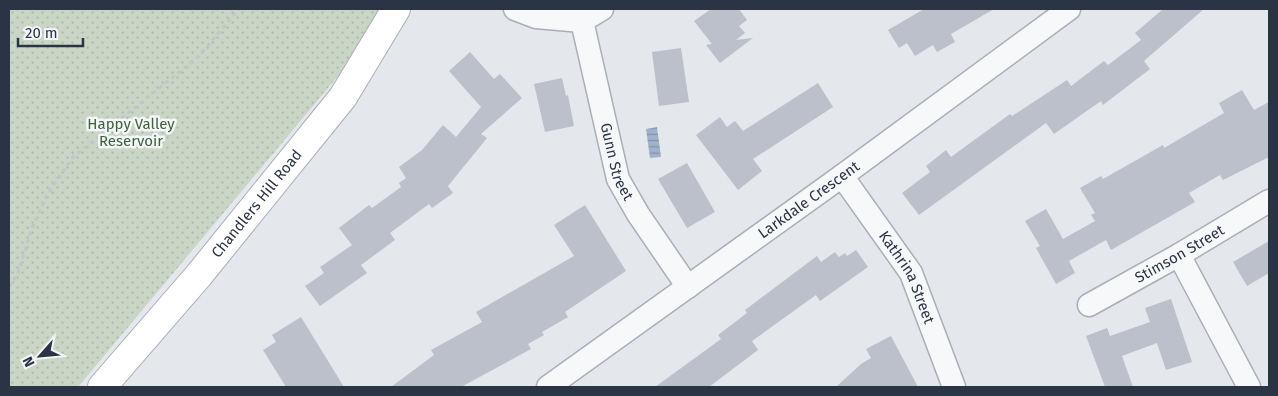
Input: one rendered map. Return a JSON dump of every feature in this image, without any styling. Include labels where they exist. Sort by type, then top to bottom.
[{"type":"main road","name":"Chandlers Hill Road","points":[[102,387],[199,275],[343,97],[396,9]]},
{"type":"street","points":[[515,9],[536,17],[582,21],[602,9]]},
{"type":"street","name":"Larkdale Crescent","points":[[548,387],[842,176],[1069,9]]},
{"type":"street","name":"Gunn Street","points":[[582,21],[618,179],[638,214],[688,287]]},
{"type":"street","name":"Kathrina Street","points":[[842,176],[911,274],[954,387]]},
{"type":"street","name":"Stimson Street","points":[[1089,305],[1180,254],[1269,200]]},
{"type":"street","points":[[1180,254],[1249,387]]},
{"type":"path","points":[[9,286],[18,273],[32,228],[48,193],[73,157],[197,58],[239,9]]},
{"type":"green space","name":"Happy Valley Reservoir","points":[[9,9],[383,9],[379,27],[78,387],[9,387]]},
{"type":"water","points":[[657,127],[661,157],[650,158],[646,129]]},
{"type":"building","points":[[711,9],[739,9],[747,20],[739,26],[745,33],[736,40],[753,38],[720,63],[706,45],[712,44],[694,21]]},
{"type":"building","points":[[924,9],[994,9],[951,34],[955,42],[937,52],[933,45],[915,56],[907,43],[899,48],[888,30]]},
{"type":"building","points":[[1163,9],[1204,9],[1144,61],[1150,69],[1103,105],[1101,101],[1054,134],[1046,123],[919,215],[902,193],[930,172],[926,166],[946,150],[951,157],[1010,114],[1012,116],[1067,80],[1071,86],[1104,61],[1108,65],[1141,40],[1135,33]]},
{"type":"building","points":[[681,48],[689,102],[659,106],[652,52]]},
{"type":"building","points":[[470,52],[494,79],[500,74],[522,98],[481,134],[487,138],[448,186],[453,193],[432,208],[429,204],[390,233],[395,240],[361,265],[367,273],[320,306],[305,286],[324,273],[320,267],[352,245],[339,228],[369,205],[372,208],[401,187],[399,183],[406,178],[399,167],[422,150],[443,125],[456,137],[481,107],[449,71]]},
{"type":"building","points":[[562,78],[566,96],[568,95],[574,126],[545,132],[534,84]]},
{"type":"building","points":[[818,83],[833,107],[753,159],[762,171],[738,190],[696,135],[720,117],[727,127],[735,121],[743,131]]},
{"type":"building","points":[[1242,90],[1254,110],[1269,102],[1269,157],[1223,180],[1220,175],[1189,193],[1195,202],[1111,250],[1106,240],[1069,261],[1075,273],[1056,284],[1036,248],[1040,246],[1025,221],[1046,209],[1063,239],[1095,221],[1091,215],[1095,213],[1080,188],[1101,176],[1103,179],[1163,145],[1164,148],[1224,113],[1219,103]]},
{"type":"building","points":[[687,163],[715,212],[687,228],[658,179]]},
{"type":"building","points":[[585,205],[626,271],[565,312],[568,317],[542,332],[544,335],[528,344],[531,349],[461,387],[391,387],[434,355],[431,350],[482,322],[476,312],[574,256],[554,225]]},
{"type":"building","points":[[1269,241],[1269,273],[1247,286],[1233,262]]},
{"type":"building","points":[[856,250],[868,267],[820,301],[816,295],[752,341],[758,350],[709,387],[655,387],[721,339],[718,335],[747,313],[745,310],[817,256],[821,262],[835,252],[839,257],[845,253],[847,256]]},
{"type":"building","points":[[1171,299],[1192,362],[1166,370],[1157,343],[1122,356],[1133,387],[1105,387],[1086,336],[1107,328],[1110,336],[1150,322],[1145,308]]},
{"type":"building","points":[[301,317],[344,387],[286,387],[263,350],[276,342],[272,335]]},
{"type":"building","points":[[891,336],[918,387],[836,387],[861,364],[871,358],[866,349]]}]
